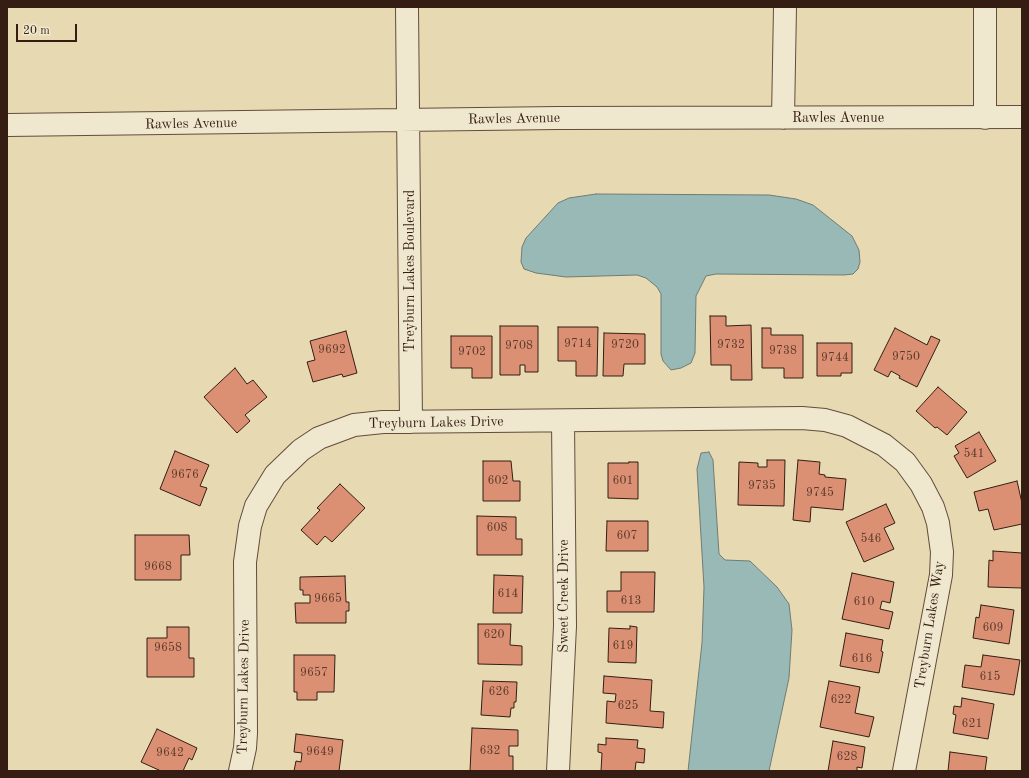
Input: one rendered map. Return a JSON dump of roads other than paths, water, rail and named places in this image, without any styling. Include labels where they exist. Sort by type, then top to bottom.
[{"type":"street","name":"Treyburn Lakes Boulevard","points":[[407,7],[411,422]]},
{"type":"street","points":[[783,118],[785,7]]},
{"type":"street","points":[[985,7],[985,118]]},
{"type":"street","name":"Rawles Avenue","points":[[7,125],[137,125],[409,120],[1022,117]]},
{"type":"street","name":"Treyburn Lakes Drive","points":[[240,771],[245,748],[246,733],[245,552],[250,526],[259,501],[275,475],[301,450],[319,438],[354,425],[383,422],[810,418],[847,426],[862,432],[884,445],[905,462]]},
{"type":"street","name":"Sweet Creek Drive","points":[[558,771],[564,647],[563,421]]},
{"type":"street","name":"Treyburn Lakes Way","points":[[904,771],[940,584],[942,561],[940,532],[933,507],[922,484],[905,462]]},
{"type":"water","points":[[596,194],[769,195],[796,199],[813,205],[852,236],[859,250],[860,262],[858,269],[853,274],[844,275],[716,274],[706,276],[696,296],[695,353],[691,363],[681,368],[671,370],[663,361],[661,354],[661,294],[657,287],[646,278],[637,275],[566,277],[536,273],[524,269],[521,262],[522,247],[526,238],[558,203],[569,198]]},
{"type":"water","points":[[709,452],[713,460],[719,554],[725,560],[750,561],[777,587],[789,604],[792,630],[789,678],[769,771],[688,771],[702,643],[704,587],[697,469],[701,453]]}]
